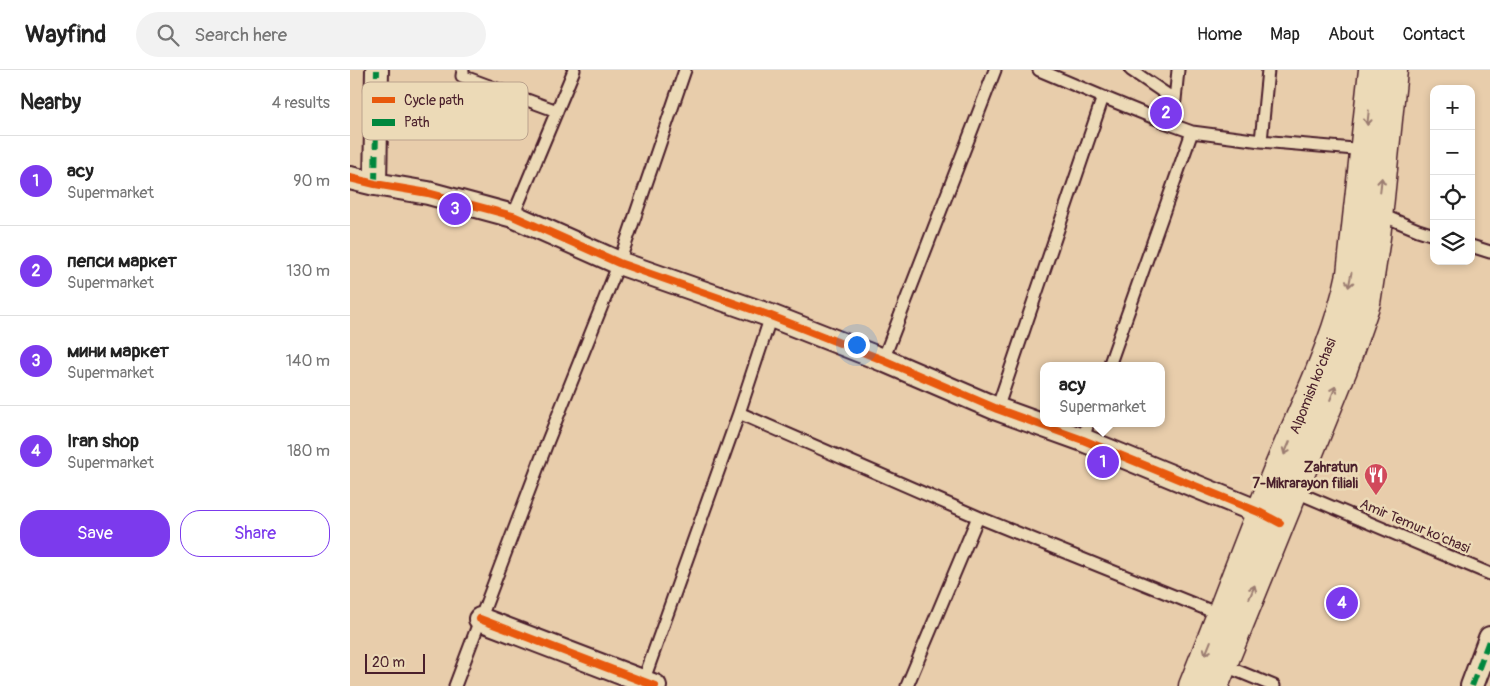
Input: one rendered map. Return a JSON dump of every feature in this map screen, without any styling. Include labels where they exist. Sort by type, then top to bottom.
[{"type":"main road","name":"Alpomish ko'chasi","points":[[1193,686],[1221,615],[1270,518],[1282,487],[1315,383],[1346,299],[1368,209],[1375,150],[1373,70]]},
{"type":"main road","points":[[1375,150],[1393,70]]},
{"type":"main road","points":[[1219,675],[1270,518]]},
{"type":"street","points":[[374,184],[375,140]]},
{"type":"street","points":[[350,178],[428,193],[514,216],[619,263],[771,316],[883,360],[997,409],[1040,420]]},
{"type":"street","points":[[1070,427],[1086,431],[1270,518]]},
{"type":"street","points":[[480,619],[649,684]]},
{"type":"street","points":[[1472,686],[1488,650]]},
{"type":"lane","points":[[463,70],[462,76],[478,82]]},
{"type":"lane","points":[[514,216],[574,70]]},
{"type":"lane","points":[[455,686],[619,263],[685,70]]},
{"type":"lane","points":[[883,360],[995,70]]},
{"type":"lane","points":[[1039,70],[1167,124],[1192,132],[1261,141],[1375,150]]},
{"type":"lane","points":[[1131,70],[1175,100]]},
{"type":"lane","points":[[1167,124],[1175,100],[1178,70]]},
{"type":"lane","points":[[1261,141],[1268,70]]},
{"type":"lane","points":[[997,409],[1102,97]]},
{"type":"lane","points":[[528,101],[557,112]]},
{"type":"lane","points":[[1110,362],[1192,132]]},
{"type":"lane","points":[[1368,209],[1430,234]]},
{"type":"lane","points":[[1475,247],[1490,252]]},
{"type":"lane","points":[[649,684],[771,316]]},
{"type":"lane","points":[[739,413],[978,517],[1221,615]]},
{"type":"lane","name":"Amir Temur ko'chasi","points":[[1282,487],[1490,574]]},
{"type":"lane","points":[[907,686],[978,517]]},
{"type":"lane","points":[[1219,675],[1274,686]]},
{"type":"marked path","points":[[377,70],[377,82]]},
{"type":"marked path","points":[[375,184],[376,140]]},
{"type":"marked path","points":[[1472,686],[1490,638]]},
{"type":"cycle path","points":[[350,178],[428,193],[513,216],[619,263],[771,316],[883,360],[997,409],[1040,424]]},
{"type":"cycle path","points":[[1047,427],[1261,513],[1280,523]]},
{"type":"cycle path","points":[[480,619],[655,686]]},
{"type":"place","name":"пепси маркет","points":[[1166,113]]},
{"type":"place","name":"мини маркет","points":[[455,209]]},
{"type":"place","name":"асу","points":[[1103,462]]},
{"type":"place","name":"Zahratun 7-Mikrarayon filiali","points":[[1376,496]]},
{"type":"place","name":"Iran shop","points":[[1342,603]]}]
